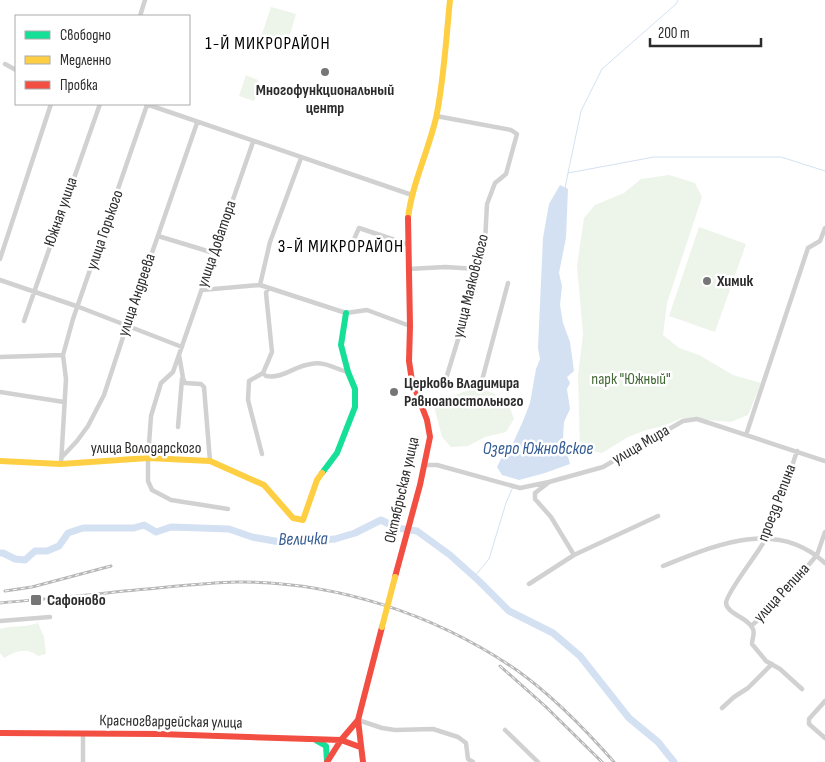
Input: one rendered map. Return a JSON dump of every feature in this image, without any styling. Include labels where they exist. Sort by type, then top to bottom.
[{"type":"street","points":[[140,15],[145,0]]},
{"type":"street","name":"Октябрьская улица","points":[[363,762],[358,720],[425,465],[430,437],[427,420],[412,381],[409,362],[410,326],[407,224],[412,195],[436,116],[440,96],[450,0]]},
{"type":"street","points":[[6,64],[15,69]]},
{"type":"street","points":[[0,259],[51,105]]},
{"type":"street","name":"Южная улица","points":[[24,321],[100,105]]},
{"type":"street","name":"улица Горького","points":[[63,355],[73,319],[79,307],[146,105]]},
{"type":"street","points":[[149,105],[412,195]]},
{"type":"street","name":"улица Маяковского","points":[[436,116],[511,130],[517,134],[506,174],[494,183],[487,204],[484,242],[478,269],[445,382]]},
{"type":"street","name":"улица Андреева","points":[[61,461],[82,433],[104,395],[197,123]]},
{"type":"street","name":"улица Доватора","points":[[228,509],[171,500],[152,490],[148,482],[148,458],[151,416],[161,383],[173,372],[253,142]]},
{"type":"street","points":[[260,285],[270,242],[301,158]]},
{"type":"street","points":[[351,246],[359,228],[407,244]]},
{"type":"street","points":[[746,435],[808,248],[820,241],[825,228]]},
{"type":"street","points":[[158,236],[214,253]]},
{"type":"street","points":[[408,269],[445,266],[478,269]]},
{"type":"street","points":[[0,280],[127,324],[182,347]]},
{"type":"street","points":[[412,381],[480,384],[508,283]]},
{"type":"street","points":[[202,290],[260,285],[346,313],[368,310],[410,326]]},
{"type":"street","points":[[262,454],[248,400],[249,381],[263,372],[272,352],[266,293],[268,288]]},
{"type":"street","points":[[263,372],[266,376],[276,378],[312,363],[329,364],[337,370],[348,372],[341,345],[346,313]]},
{"type":"street","points":[[0,357],[63,355],[66,379],[61,461]]},
{"type":"street","points":[[178,427],[182,378],[179,355]]},
{"type":"street","name":"улица Володарского","points":[[0,461],[148,458],[210,461],[264,485],[293,518],[303,520],[317,480],[338,453],[355,407],[355,389],[348,372]]},
{"type":"street","points":[[182,378],[185,383],[201,384],[204,387],[210,461]]},
{"type":"street","points":[[0,392],[64,402]]},
{"type":"street","name":"улица Мира","points":[[425,465],[437,465],[520,488],[549,482],[603,466],[683,421],[697,418],[825,461]]},
{"type":"street","name":"проезд Репина","points":[[751,626],[727,607],[726,602],[732,589],[768,537],[797,451]]},
{"type":"street","points":[[549,482],[535,492],[535,499],[551,517],[574,555]]},
{"type":"street","points":[[529,584],[574,555],[658,516]]},
{"type":"street","name":"улица Репина","points":[[751,626],[772,608],[817,556],[825,532]]},
{"type":"street","points":[[663,566],[714,546],[768,537],[800,546],[825,563]]},
{"type":"street","points":[[0,621],[50,617]]},
{"type":"street","points":[[751,626],[754,635],[752,644],[766,661],[802,689]]},
{"type":"street","points":[[722,708],[748,688],[772,664]]},
{"type":"street","points":[[825,701],[808,719],[809,724],[825,738]]},
{"type":"street","points":[[358,720],[382,728],[395,730],[433,729],[458,737],[466,743],[468,759],[473,762]]},
{"type":"street","name":"Октябрьская улица","points":[[327,762],[341,740],[358,720]]},
{"type":"street","points":[[505,730],[538,762]]},
{"type":"street","name":"Красногвардейская улица","points":[[0,733],[159,734],[341,740],[360,747]]},
{"type":"street","points":[[83,734],[83,762]]},
{"type":"street","points":[[310,739],[326,746],[327,762]]},
{"type":"green space","points":[[271,7],[296,14],[286,48],[260,40]]},
{"type":"green space","points":[[246,75],[258,80],[259,89],[254,101],[239,96]]},
{"type":"green space","name":"парк \"Южный\"","points":[[669,175],[695,183],[702,197],[667,303],[663,335],[679,348],[699,355],[733,375],[761,383],[748,415],[731,422],[682,418],[628,437],[602,453],[580,449],[578,376],[583,334],[577,266],[584,218],[595,205],[624,193],[641,179]]},
{"type":"green space","points":[[699,227],[746,244],[715,332],[669,316]]},
{"type":"green space","points":[[479,387],[508,403],[514,419],[506,432],[485,437],[468,446],[451,447],[442,437],[433,402]]},
{"type":"green space","points":[[38,623],[44,637],[46,654],[38,656],[34,653],[21,651],[4,658],[0,653],[0,629]]},
{"type":"water","name":"Озеро Южновское","points":[[560,185],[568,189],[566,238],[559,273],[562,286],[560,305],[563,323],[570,342],[574,371],[567,377],[570,383],[567,389],[570,409],[564,422],[563,439],[570,464],[519,480],[502,475],[497,467],[501,459],[509,452],[523,421],[530,403],[536,369],[540,359],[538,348],[543,238],[549,204]]},
{"type":"waterway","points":[[568,173],[581,111],[602,69],[676,4],[678,0]]},
{"type":"waterway","points":[[565,189],[568,173],[654,157],[781,157],[825,171]]},
{"type":"waterway","points":[[474,577],[489,559],[506,503],[513,487]]},
{"type":"waterway","name":"Величка","points":[[0,553],[15,559],[25,560],[35,551],[47,551],[59,546],[68,533],[83,528],[134,528],[144,525],[156,532],[171,527],[229,529],[252,537],[280,542],[335,539],[355,533],[381,520],[397,528],[417,531],[450,555],[509,611],[553,633],[580,656],[629,718],[658,742],[674,762]]},
{"type":"railway","points":[[5,591],[32,587],[111,566]]},
{"type":"railway","points":[[0,603],[195,584],[237,582],[274,583],[348,595],[420,618],[454,633],[487,651],[518,671],[557,703],[614,762]]},
{"type":"railway","points":[[500,666],[545,706],[602,762]]},
{"type":"traffic: fast","points":[[322,473],[337,453],[355,407],[355,389],[348,372],[341,345],[346,313]]},
{"type":"traffic: fast","points":[[317,741],[326,746],[327,761]]},
{"type":"traffic: slow","points":[[408,218],[413,193],[439,104],[450,0]]},
{"type":"traffic: slow","points":[[0,461],[61,464],[148,458],[210,461],[264,485],[293,518],[303,520],[317,480],[322,473]]},
{"type":"traffic: slow","points":[[382,627],[395,577]]},
{"type":"traffic: jam","points":[[395,577],[420,485],[430,437],[427,420],[412,381],[409,361],[408,218]]},
{"type":"traffic: jam","points":[[363,762],[358,720],[382,627]]},
{"type":"traffic: jam","points":[[327,762],[341,740],[358,720]]},
{"type":"traffic: jam","points":[[0,733],[159,734],[341,740],[360,747]]},
{"type":"place","name":"Многофункциональный центр","points":[[325,72]]},
{"type":"place","name":"Химик","points":[[707,281]]},
{"type":"place","name":"Церковь Владимира Равноапостольного","points":[[394,392]]},
{"type":"place","name":"Сафоново","points":[[36,600]]},
{"type":"district","name":"1-Й МИКРОРАЙОН","points":[[268,43]]},
{"type":"district","name":"3-Й МИКРОРАЙОН","points":[[341,246]]}]
